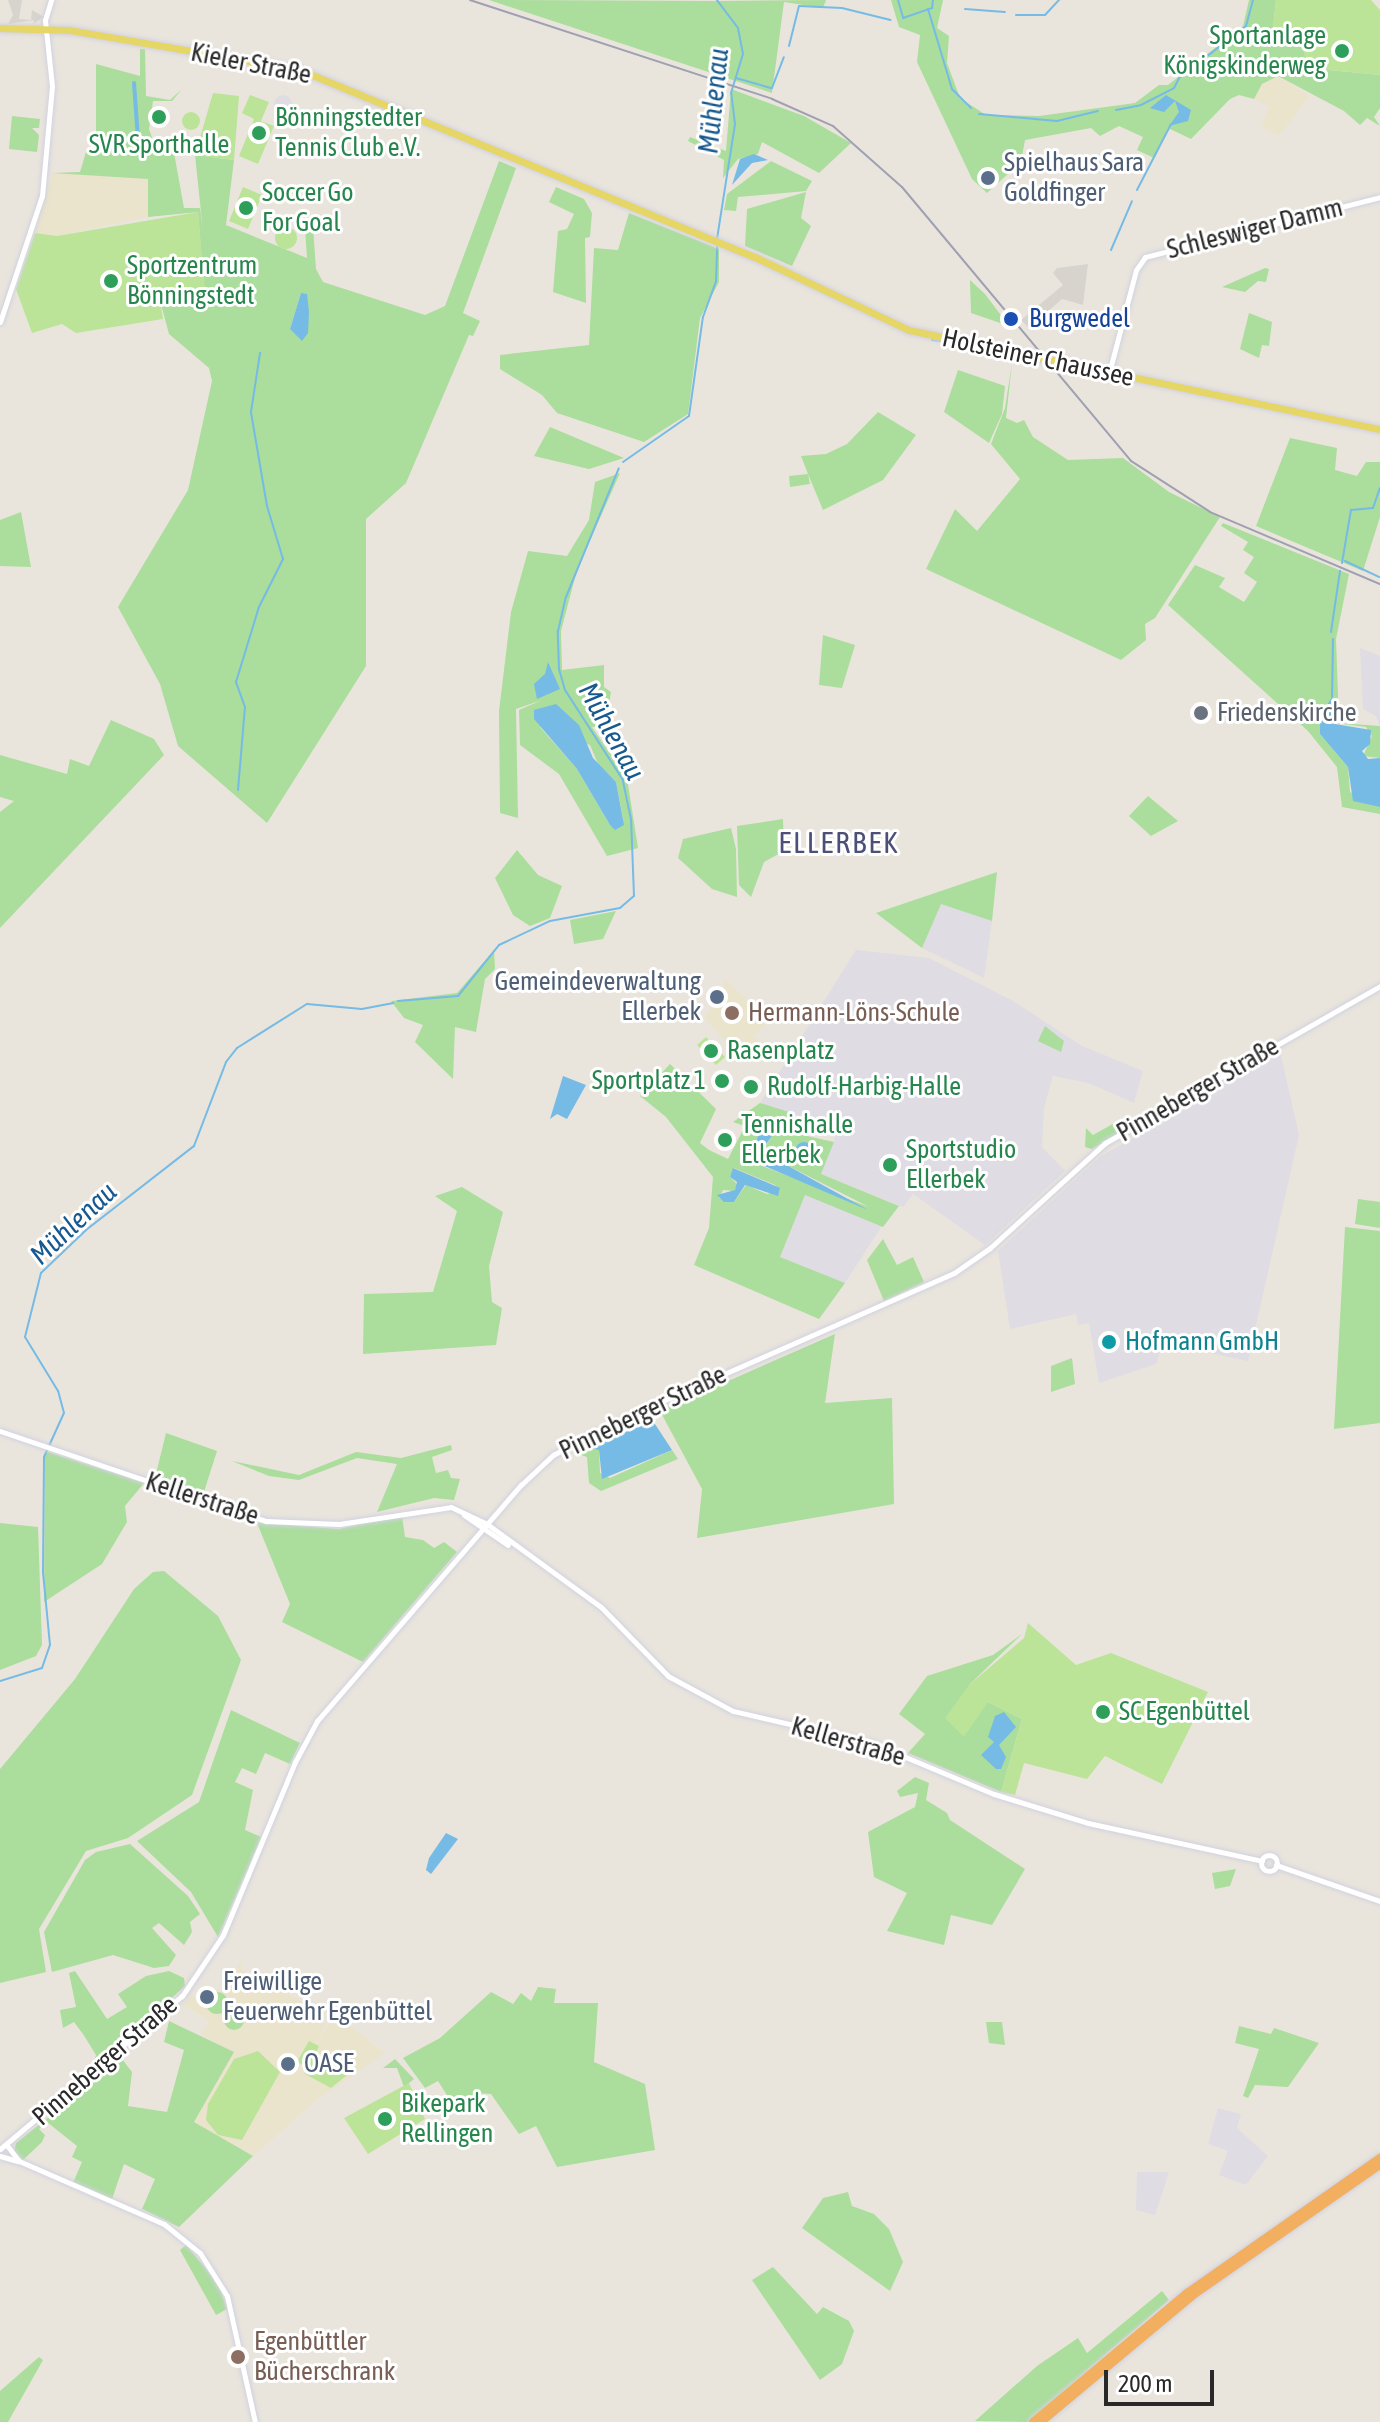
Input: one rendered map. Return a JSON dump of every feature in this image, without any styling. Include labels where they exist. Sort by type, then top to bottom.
[{"type":"highway","points":[[1033,2422],[1175,2302],[1380,2158]]},
{"type":"highway","points":[[1041,2422],[1192,2296],[1380,2165]]},
{"type":"main road","points":[[0,322],[42,196],[52,86],[45,29],[51,0]]},
{"type":"main road","name":"Kieler Straße","points":[[0,28],[45,29],[298,69],[711,239]]},
{"type":"main road","name":"Schleswiger Damm","points":[[1112,373],[1139,264],[1160,251],[1378,199]]},
{"type":"main road","name":"Holsteiner Chaussee","points":[[711,239],[909,330],[1380,429]]},
{"type":"main road","name":"Pinneberger Straße","points":[[2,2147],[182,1996],[223,1935],[308,1735],[532,1473],[572,1442],[954,1273],[990,1248],[1105,1143],[1380,986]]},
{"type":"main road","name":"Kellerstraße","points":[[0,1431],[266,1521],[339,1524],[434,1506],[458,1510],[487,1524],[601,1607],[668,1676],[733,1711],[862,1740],[994,1794],[1076,1819],[1182,1847],[1262,1861],[1272,1855],[1276,1865]]},
{"type":"main road","name":"Kellerstraße","points":[[458,1510],[482,1530],[523,1553]]},
{"type":"main road","name":"Kellerstraße","points":[[1262,1861],[1266,1870],[1276,1865],[1380,1901]]},
{"type":"main road","points":[[2,2147],[16,2160]]},
{"type":"main road","points":[[0,2156],[16,2160],[164,2224],[200,2253],[227,2296],[255,2422]]},
{"type":"shaded area","points":[[8,0],[22,0],[19,19],[31,20],[32,10],[44,17],[33,24],[34,20],[8,24],[13,15]]},
{"type":"shaded area","points":[[1278,76],[1310,96],[1279,136],[1261,124],[1269,107],[1254,99],[1262,84]]},
{"type":"shaded area","points":[[279,95],[287,95],[292,104],[290,111],[279,113],[274,108],[274,100]]},
{"type":"shaded area","points":[[52,173],[148,179],[148,217],[57,236],[35,233]]},
{"type":"shaded area","points":[[1088,264],[1083,305],[1062,299],[1029,328],[1021,320],[1063,285],[1053,273],[1057,268]]},
{"type":"shaded area","points":[[1360,648],[1380,656],[1380,726],[1376,716],[1363,709]]},
{"type":"shaded area","points":[[941,903],[992,921],[984,978],[922,948]]},
{"type":"shaded area","points":[[856,950],[929,958],[1013,1001],[1082,1046],[1143,1071],[1134,1103],[1088,1083],[1053,1076],[1044,1108],[1042,1147],[1065,1171],[985,1245],[913,1194],[903,1207],[821,1174],[838,1129],[760,1103]]},
{"type":"shaded area","name":"Hermann-Löns-Schule","points":[[724,978],[769,1022],[754,1036],[761,1043],[749,1055],[732,1039],[727,1043],[704,1018],[721,995]]},
{"type":"shaded area","points":[[1280,1051],[1299,1135],[1248,1361],[1182,1347],[1179,1353],[1161,1349],[1156,1364],[1099,1383],[1089,1323],[1078,1325],[1076,1314],[1010,1329],[998,1251],[1100,1157]]},
{"type":"shaded area","points":[[805,1195],[882,1226],[845,1283],[780,1257]]},
{"type":"shaded area","points":[[241,1961],[243,1971],[306,2003],[302,2011],[326,2024],[319,2038],[336,2015],[385,2053],[318,2099],[253,2156],[194,2122],[233,2052],[201,2035],[209,2020],[183,2005],[191,1995],[206,2005],[217,1989],[222,1992]]},
{"type":"shaded area","points":[[1218,2108],[1241,2114],[1237,2128],[1268,2156],[1246,2185],[1219,2175],[1228,2151],[1208,2144]]},
{"type":"shaded area","points":[[1137,2172],[1169,2172],[1155,2215],[1136,2210]]},
{"type":"green space","points":[[489,0],[826,0],[823,8],[784,2],[772,93]]},
{"type":"green space","points":[[891,0],[943,0],[937,28],[949,36],[947,63],[960,98],[986,115],[1039,116],[1135,103],[1159,85],[1168,85],[1243,26],[1249,0],[1276,0],[1273,28],[1300,35],[1309,68],[1380,75],[1380,108],[1374,117],[1380,126],[1367,118],[1360,125],[1344,111],[1278,76],[1262,84],[1254,99],[1239,95],[1230,99],[1191,139],[1168,128],[1154,158],[1137,150],[1143,137],[1119,126],[1100,136],[1091,128],[1025,140],[1021,162],[987,193],[972,179],[917,62],[920,35],[899,27]]},
{"type":"green space","name":"Sportanlage Königskinderweg","points":[[1276,0],[1371,0],[1380,10],[1380,75],[1308,68],[1299,35],[1273,28]]},
{"type":"green space","points":[[140,49],[145,49],[146,96],[170,100],[182,89],[172,101],[153,101],[149,129],[155,146],[173,147],[184,208],[200,208],[203,231],[195,155],[234,160],[226,225],[307,258],[305,228],[313,227],[316,269],[323,282],[425,315],[445,306],[499,161],[516,168],[463,313],[480,321],[473,336],[469,335],[406,483],[366,519],[366,666],[267,823],[178,746],[160,684],[118,607],[188,490],[212,381],[209,368],[169,334],[158,293],[204,289],[198,212],[148,217],[148,179],[52,173],[80,172],[86,152],[96,153],[96,64],[140,76]],"holes":[[[301,293],[308,333],[290,329]]]},
{"type":"green space","points":[[731,89],[804,116],[851,143],[819,173],[762,142],[758,154],[738,159],[723,178],[724,160],[688,141],[690,137],[726,151]]},
{"type":"green space","points":[[213,93],[239,96],[234,160],[195,155]]},
{"type":"green space","name":"Bönningstedter Tennis Club e.V.","points":[[250,95],[269,102],[261,121],[274,126],[258,164],[239,156],[254,119],[242,113]]},
{"type":"green space","points":[[191,112],[200,121],[191,130],[182,121]]},
{"type":"green space","points":[[12,116],[40,119],[39,128],[32,128],[39,135],[37,152],[9,149]]},
{"type":"green space","points":[[771,161],[812,181],[806,191],[738,197],[736,211],[724,210],[727,194]]},
{"type":"green space","name":"Soccer Go For Goal","points":[[243,187],[262,195],[248,229],[229,221]]},
{"type":"green space","points":[[556,187],[584,199],[592,213],[590,237],[585,238],[586,303],[553,292],[558,231],[567,229],[574,214],[549,202]]},
{"type":"green space","points":[[806,192],[801,218],[811,226],[792,266],[745,246],[747,209]]},
{"type":"green space","name":"Sportzentrum Bönningstedt","points":[[198,212],[205,289],[159,293],[163,319],[76,333],[62,324],[32,333],[16,289],[35,233],[57,236]]},
{"type":"green space","points":[[629,213],[719,249],[719,282],[700,318],[688,414],[644,442],[557,413],[542,395],[500,369],[500,355],[589,345],[594,248],[618,250]]},
{"type":"green space","name":"Soccer Go For Goal","points":[[286,227],[294,230],[297,238],[294,246],[286,249],[278,246],[275,238],[278,230]]},
{"type":"green space","points":[[1269,269],[1266,282],[1258,281],[1245,292],[1222,287]]},
{"type":"green space","points":[[970,280],[985,294],[1009,326],[971,313]]},
{"type":"green space","points":[[1249,313],[1272,322],[1269,346],[1262,345],[1259,358],[1240,349]]},
{"type":"green space","points":[[1012,363],[1006,418],[1017,423],[1024,420],[1033,437],[1068,460],[1123,458],[1169,492],[1220,517],[1155,618],[1145,624],[1146,640],[1121,660],[926,569],[955,509],[977,531],[1020,479],[991,444],[1005,408]]},
{"type":"green space","points":[[958,370],[1005,386],[1002,414],[989,443],[944,412]]},
{"type":"green space","points":[[878,412],[916,435],[883,480],[823,510],[801,456],[826,454],[847,444]]},
{"type":"green space","points":[[550,427],[624,458],[589,469],[534,456]]},
{"type":"green space","points":[[1290,438],[1337,448],[1335,470],[1357,476],[1366,462],[1380,462],[1380,517],[1363,571],[1256,526]]},
{"type":"green space","points":[[620,473],[577,570],[561,631],[562,670],[604,665],[604,687],[611,692],[605,726],[592,727],[627,778],[638,848],[607,856],[559,774],[520,745],[519,710],[542,700],[516,709],[518,818],[500,813],[499,711],[511,612],[528,551],[567,556],[589,520],[595,482]],"holes":[[[540,727],[590,745],[598,764],[616,782],[623,819],[610,825],[577,769]]]},
{"type":"green space","points":[[808,474],[810,484],[790,487],[789,476]]},
{"type":"green space","points":[[21,512],[31,567],[0,566],[0,520]]},
{"type":"green space","points":[[1223,523],[1349,574],[1336,639],[1339,723],[1380,726],[1380,758],[1363,756],[1372,736],[1366,727],[1335,723],[1332,699],[1320,716],[1320,734],[1348,767],[1350,792],[1380,807],[1380,814],[1342,807],[1337,767],[1308,731],[1168,605],[1195,565],[1225,578],[1219,587],[1244,602],[1257,582],[1244,573],[1254,557],[1243,550],[1248,542],[1221,526]]},
{"type":"green space","points":[[823,635],[855,645],[842,688],[819,685]]},
{"type":"green space","points":[[111,720],[154,739],[164,755],[0,928],[0,812],[14,801],[0,797],[0,755],[67,774],[70,759],[89,766]]},
{"type":"green space","points":[[1148,796],[1178,821],[1151,836],[1129,816]]},
{"type":"green space","points":[[783,819],[784,851],[764,862],[751,897],[739,885],[737,826]]},
{"type":"green space","points":[[731,828],[736,849],[737,897],[712,889],[678,858],[683,839]]},
{"type":"green space","points":[[517,850],[538,875],[562,886],[550,918],[530,926],[513,915],[495,878]]},
{"type":"green space","points":[[997,872],[992,921],[941,904],[922,948],[876,913]]},
{"type":"green space","points":[[616,911],[603,939],[574,944],[570,920]]},
{"type":"green space","points":[[494,950],[495,969],[485,979],[476,1032],[455,1027],[453,1079],[415,1042],[423,1025],[404,1018],[391,1001],[457,993]]},
{"type":"green space","points":[[1045,1026],[1064,1041],[1061,1052],[1038,1041]]},
{"type":"green space","name":"Rasenplatz","points":[[706,1037],[725,1057],[716,1065],[697,1045]]},
{"type":"green space","points":[[670,1064],[716,1109],[700,1143],[728,1159],[745,1126],[733,1122],[760,1103],[789,1112],[789,1132],[834,1142],[821,1174],[899,1206],[883,1227],[805,1195],[780,1257],[845,1283],[819,1319],[694,1265],[709,1228],[713,1177],[666,1117],[640,1096]],"holes":[[[772,1122],[780,1125],[761,1152],[869,1207],[757,1164],[762,1129]],[[734,1168],[775,1185],[780,1191],[767,1194],[746,1185],[734,1202],[719,1198],[723,1190],[734,1191],[738,1185],[730,1177]]]},
{"type":"green space","name":"Sportplatz 1","points":[[722,1072],[731,1081],[722,1090],[713,1081]]},
{"type":"green space","points":[[1118,1121],[1128,1127],[1092,1149],[1085,1147],[1086,1128],[1093,1135]]},
{"type":"green space","points":[[462,1187],[503,1212],[489,1266],[492,1302],[502,1308],[496,1345],[363,1354],[364,1294],[433,1292],[457,1211],[435,1196]]},
{"type":"green space","points":[[1358,1199],[1380,1202],[1380,1228],[1355,1224]]},
{"type":"green space","points":[[1345,1227],[1380,1231],[1380,1423],[1334,1429]]},
{"type":"green space","points":[[883,1239],[897,1265],[913,1257],[924,1282],[884,1301],[867,1260]]},
{"type":"green space","points":[[835,1334],[825,1403],[892,1398],[894,1504],[697,1538],[702,1489],[660,1411]]},
{"type":"green space","points":[[1072,1358],[1075,1384],[1051,1392],[1051,1366]]},
{"type":"green space","points":[[166,1433],[217,1451],[203,1495],[155,1478]]},
{"type":"green space","points":[[451,1445],[452,1450],[432,1457],[436,1473],[448,1470],[451,1478],[460,1479],[454,1500],[434,1498],[377,1512],[397,1464],[357,1458],[299,1480],[269,1476],[232,1461],[299,1475],[356,1452],[401,1458]]},
{"type":"green space","points":[[585,1448],[599,1450],[600,1473],[610,1478],[672,1450],[678,1459],[601,1491],[589,1483],[587,1457],[572,1452]]},
{"type":"green space","points":[[45,1451],[144,1483],[125,1506],[127,1522],[102,1564],[44,1602]]},
{"type":"green space","points":[[402,1516],[405,1537],[423,1540],[434,1548],[444,1542],[457,1552],[363,1662],[282,1622],[290,1604],[257,1523],[339,1529]]},
{"type":"green space","points":[[0,1523],[38,1527],[42,1645],[36,1656],[0,1670]]},
{"type":"green space","points":[[164,1571],[218,1616],[241,1660],[192,1795],[128,1838],[86,1851],[39,1929],[46,1972],[0,1983],[0,1769],[75,1679],[134,1589],[153,1572]]},
{"type":"green space","name":"SC Egenbüttel","points":[[1028,1623],[1076,1665],[1111,1653],[1208,1692],[1162,1784],[1105,1756],[1087,1779],[1024,1763],[1015,1795],[1001,1792],[1022,1719],[988,1702],[964,1737],[945,1718],[969,1685],[1024,1638]]},
{"type":"green space","points":[[1022,1634],[969,1685],[988,1702],[1022,1719],[1001,1792],[908,1753],[925,1734],[899,1714],[927,1676],[993,1655]]},
{"type":"green space","points":[[231,1710],[300,1743],[290,1764],[265,1753],[256,1774],[242,1768],[235,1782],[253,1790],[245,1830],[261,1837],[218,1937],[191,1892],[137,1841],[199,1802]]},
{"type":"green space","points":[[915,1777],[929,1783],[926,1800],[947,1813],[950,1820],[1025,1869],[992,1925],[951,1915],[944,1945],[887,1931],[907,1893],[874,1877],[868,1832],[915,1807],[918,1793],[900,1797],[897,1791]]},
{"type":"green space","points":[[130,1844],[188,1896],[200,1914],[190,1922],[192,1932],[184,1945],[159,1923],[152,1928],[176,1955],[169,1966],[154,1968],[113,1955],[52,1972],[44,1932],[85,1860],[96,1852]]},
{"type":"green space","points":[[1236,1869],[1230,1886],[1215,1889],[1212,1873]]},
{"type":"green space","points":[[75,1971],[107,2019],[127,2007],[118,1994],[146,1976],[169,1971],[184,1978],[185,1986],[92,2070],[96,2055],[83,2034],[74,2022],[63,2028],[60,2010],[76,2007],[69,1973]]},
{"type":"green space","points":[[538,1987],[556,1989],[554,2003],[598,2003],[594,2062],[645,2084],[655,2150],[557,2167],[536,2126],[519,2134],[491,2094],[477,2093],[454,2106],[438,2081],[425,2088],[403,2058],[440,2038],[491,1992],[513,2004],[521,1993],[531,2001]]},
{"type":"green space","points":[[217,1992],[225,1995],[228,2003],[225,2011],[217,2014],[209,2011],[206,2003],[209,1995]]},
{"type":"green space","points":[[234,2010],[241,2013],[244,2020],[241,2027],[234,2030],[227,2027],[224,2020],[227,2013]]},
{"type":"green space","points":[[169,2021],[234,2052],[194,2122],[253,2156],[179,2227],[142,2209],[155,2179],[124,2164],[112,2199],[73,2183],[82,2162],[72,2157],[77,2146],[47,2122],[39,2129],[45,2135],[42,2142],[23,2160],[14,2151],[16,2143],[122,2059],[132,2072],[128,2106],[167,2112],[184,2050],[164,2042]]},
{"type":"green space","points":[[986,2022],[1002,2022],[1005,2045],[989,2043]]},
{"type":"green space","points":[[1239,2026],[1271,2034],[1274,2028],[1319,2043],[1288,2087],[1255,2085],[1248,2098],[1243,2096],[1259,2049],[1235,2043]]},
{"type":"green space","points":[[309,2041],[319,2046],[314,2057],[347,2075],[331,2088],[305,2074],[308,2068],[297,2062]]},
{"type":"green space","points":[[258,2051],[280,2072],[242,2140],[218,2135],[206,2120],[208,2104],[234,2059]]},
{"type":"green space","points":[[395,2059],[414,2079],[404,2087],[397,2068],[383,2068]]},
{"type":"green space","name":"Bikepark Rellingen","points":[[409,2083],[425,2119],[368,2154],[344,2118]]},
{"type":"green space","points":[[848,2192],[852,2206],[874,2214],[889,2229],[903,2262],[890,2291],[802,2228],[823,2198]]},
{"type":"green space","points":[[186,2245],[218,2283],[227,2309],[216,2315],[180,2250]]},
{"type":"green space","points":[[773,2267],[817,2314],[823,2307],[849,2321],[854,2331],[842,2364],[820,2380],[752,2280]]},
{"type":"green space","points":[[1162,2291],[1169,2300],[1027,2422],[975,2421],[1037,2366],[1078,2338],[1087,2353]]},
{"type":"green space","points":[[39,2357],[43,2360],[8,2422],[0,2422],[0,2391]]},
{"type":"water","points":[[1166,95],[1191,110],[1188,121],[1169,126],[1179,112],[1175,101],[1164,112],[1150,108]]},
{"type":"water","points":[[754,154],[768,160],[752,163],[732,185],[740,159]]},
{"type":"water","points":[[301,293],[307,294],[309,312],[308,333],[302,341],[290,329]]},
{"type":"water","points":[[548,662],[560,689],[537,699],[534,684],[545,674]]},
{"type":"water","points":[[1332,697],[1335,724],[1371,730],[1370,744],[1362,751],[1368,759],[1380,758],[1380,807],[1353,801],[1348,767],[1320,734],[1320,716]]},
{"type":"water","points":[[556,704],[579,725],[593,758],[616,782],[624,825],[615,830],[577,769],[534,719],[534,710]]},
{"type":"water","points":[[563,1076],[586,1085],[567,1119],[557,1114],[550,1119]]},
{"type":"water","points":[[777,1118],[780,1125],[761,1151],[868,1210],[750,1160],[760,1131]]},
{"type":"water","points":[[804,1142],[813,1151],[804,1160],[795,1151]]},
{"type":"water","points":[[733,1168],[780,1188],[778,1196],[745,1185],[734,1202],[724,1202],[717,1195],[735,1190],[737,1182],[730,1177]]},
{"type":"water","points":[[653,1421],[672,1450],[602,1479],[599,1450],[585,1448]]},
{"type":"water","points":[[1004,1712],[1016,1727],[999,1745],[1006,1757],[1001,1769],[996,1769],[981,1755],[994,1742],[988,1737],[995,1716]]},
{"type":"water","points":[[446,1833],[458,1839],[431,1874],[426,1870],[429,1858]]},
{"type":"waterway","name":"Mühlenau","points":[[717,0],[738,28],[743,54],[731,93],[735,124],[717,239]]},
{"type":"waterway","points":[[898,0],[903,18],[932,8],[933,0]]},
{"type":"waterway","points":[[1016,15],[1045,15],[1059,0]]},
{"type":"waterway","points":[[1116,110],[1141,105],[1174,88],[1179,78],[1246,26],[1253,0]]},
{"type":"waterway","points":[[789,46],[799,6],[842,8],[891,20]]},
{"type":"waterway","points":[[928,9],[952,89],[971,108]]},
{"type":"waterway","points":[[965,9],[1005,12]]},
{"type":"waterway","points":[[736,78],[772,88],[784,57]]},
{"type":"waterway","points":[[134,83],[139,152]]},
{"type":"waterway","points":[[979,114],[1057,121],[1098,111]]},
{"type":"waterway","points":[[1137,190],[1171,124]]},
{"type":"waterway","points":[[1111,250],[1132,201]]},
{"type":"waterway","name":"Mühlenau","points":[[623,462],[689,416],[703,317],[716,281],[717,245]]},
{"type":"waterway","points":[[932,340],[941,341]]},
{"type":"waterway","points":[[979,341],[989,342]]},
{"type":"waterway","points":[[945,342],[950,343]]},
{"type":"waterway","points":[[965,347],[977,349]]},
{"type":"waterway","points":[[981,350],[988,351]]},
{"type":"waterway","points":[[993,352],[998,354]]},
{"type":"waterway","points":[[238,790],[245,707],[236,682],[259,607],[283,559],[267,506],[251,412],[260,353]]},
{"type":"waterway","points":[[1021,358],[1040,362]]},
{"type":"waterway","name":"Mühlenau","points":[[398,1001],[458,996],[499,945],[550,921],[620,908],[634,896],[631,819],[623,780],[565,690],[559,669],[558,631],[566,597],[619,468]]},
{"type":"waterway","points":[[1342,563],[1351,510],[1373,508],[1380,488]]},
{"type":"waterway","points":[[1345,561],[1380,577]]},
{"type":"waterway","points":[[1331,632],[1340,571]]},
{"type":"waterway","points":[[1332,697],[1333,639]]},
{"type":"waterway","name":"Mühlenau","points":[[0,1681],[42,1668],[50,1645],[43,1572],[44,1457],[64,1413],[58,1391],[25,1337],[41,1273],[86,1230],[194,1146],[226,1062],[237,1048],[307,1004],[362,1009],[393,1003]]},
{"type":"railway","points":[[470,0],[772,99],[833,126],[902,187],[1131,461],[1210,512],[1380,584]]},
{"type":"place","name":"Sportanlage Königskinderweg","points":[[1342,51]]},
{"type":"place","name":"SVR Sporthalle","points":[[159,117]]},
{"type":"place","name":"Bönningstedter Tennis Club e.V.","points":[[259,133]]},
{"type":"place","name":"Spielhaus Sara Goldfinger","points":[[988,178]]},
{"type":"place","name":"Soccer Go For Goal","points":[[246,208]]},
{"type":"place","name":"Sportzentrum Bönningstedt","points":[[111,281]]},
{"type":"place","name":"Burgwedel","points":[[1011,319]]},
{"type":"place","name":"Friedenskirche","points":[[1201,713]]},
{"type":"place","name":"Gemeindeverwaltung Ellerbek","points":[[717,997]]},
{"type":"place","name":"Hermann-Löns-Schule","points":[[732,1013]]},
{"type":"place","name":"Rasenplatz","points":[[711,1051]]},
{"type":"place","name":"Sportplatz 1","points":[[722,1081]]},
{"type":"place","name":"Rudolf-Harbig-Halle","points":[[751,1087]]},
{"type":"place","name":"Tennishalle Ellerbek","points":[[725,1140]]},
{"type":"place","name":"Sportstudio Ellerbek","points":[[890,1165]]},
{"type":"place","name":"Hofmann GmbH","points":[[1109,1342]]},
{"type":"place","name":"SC Egenbüttel","points":[[1103,1712]]},
{"type":"place","name":"Freiwillige Feuerwehr Egenbüttel","points":[[207,1997]]},
{"type":"place","name":"OASE","points":[[288,2064]]},
{"type":"place","name":"Bikepark Rellingen","points":[[385,2119]]},
{"type":"place","name":"Egenbüttler Bücherschrank","points":[[238,2357]]},
{"type":"district","name":"ELLERBEK","points":[[839,842]]}]
